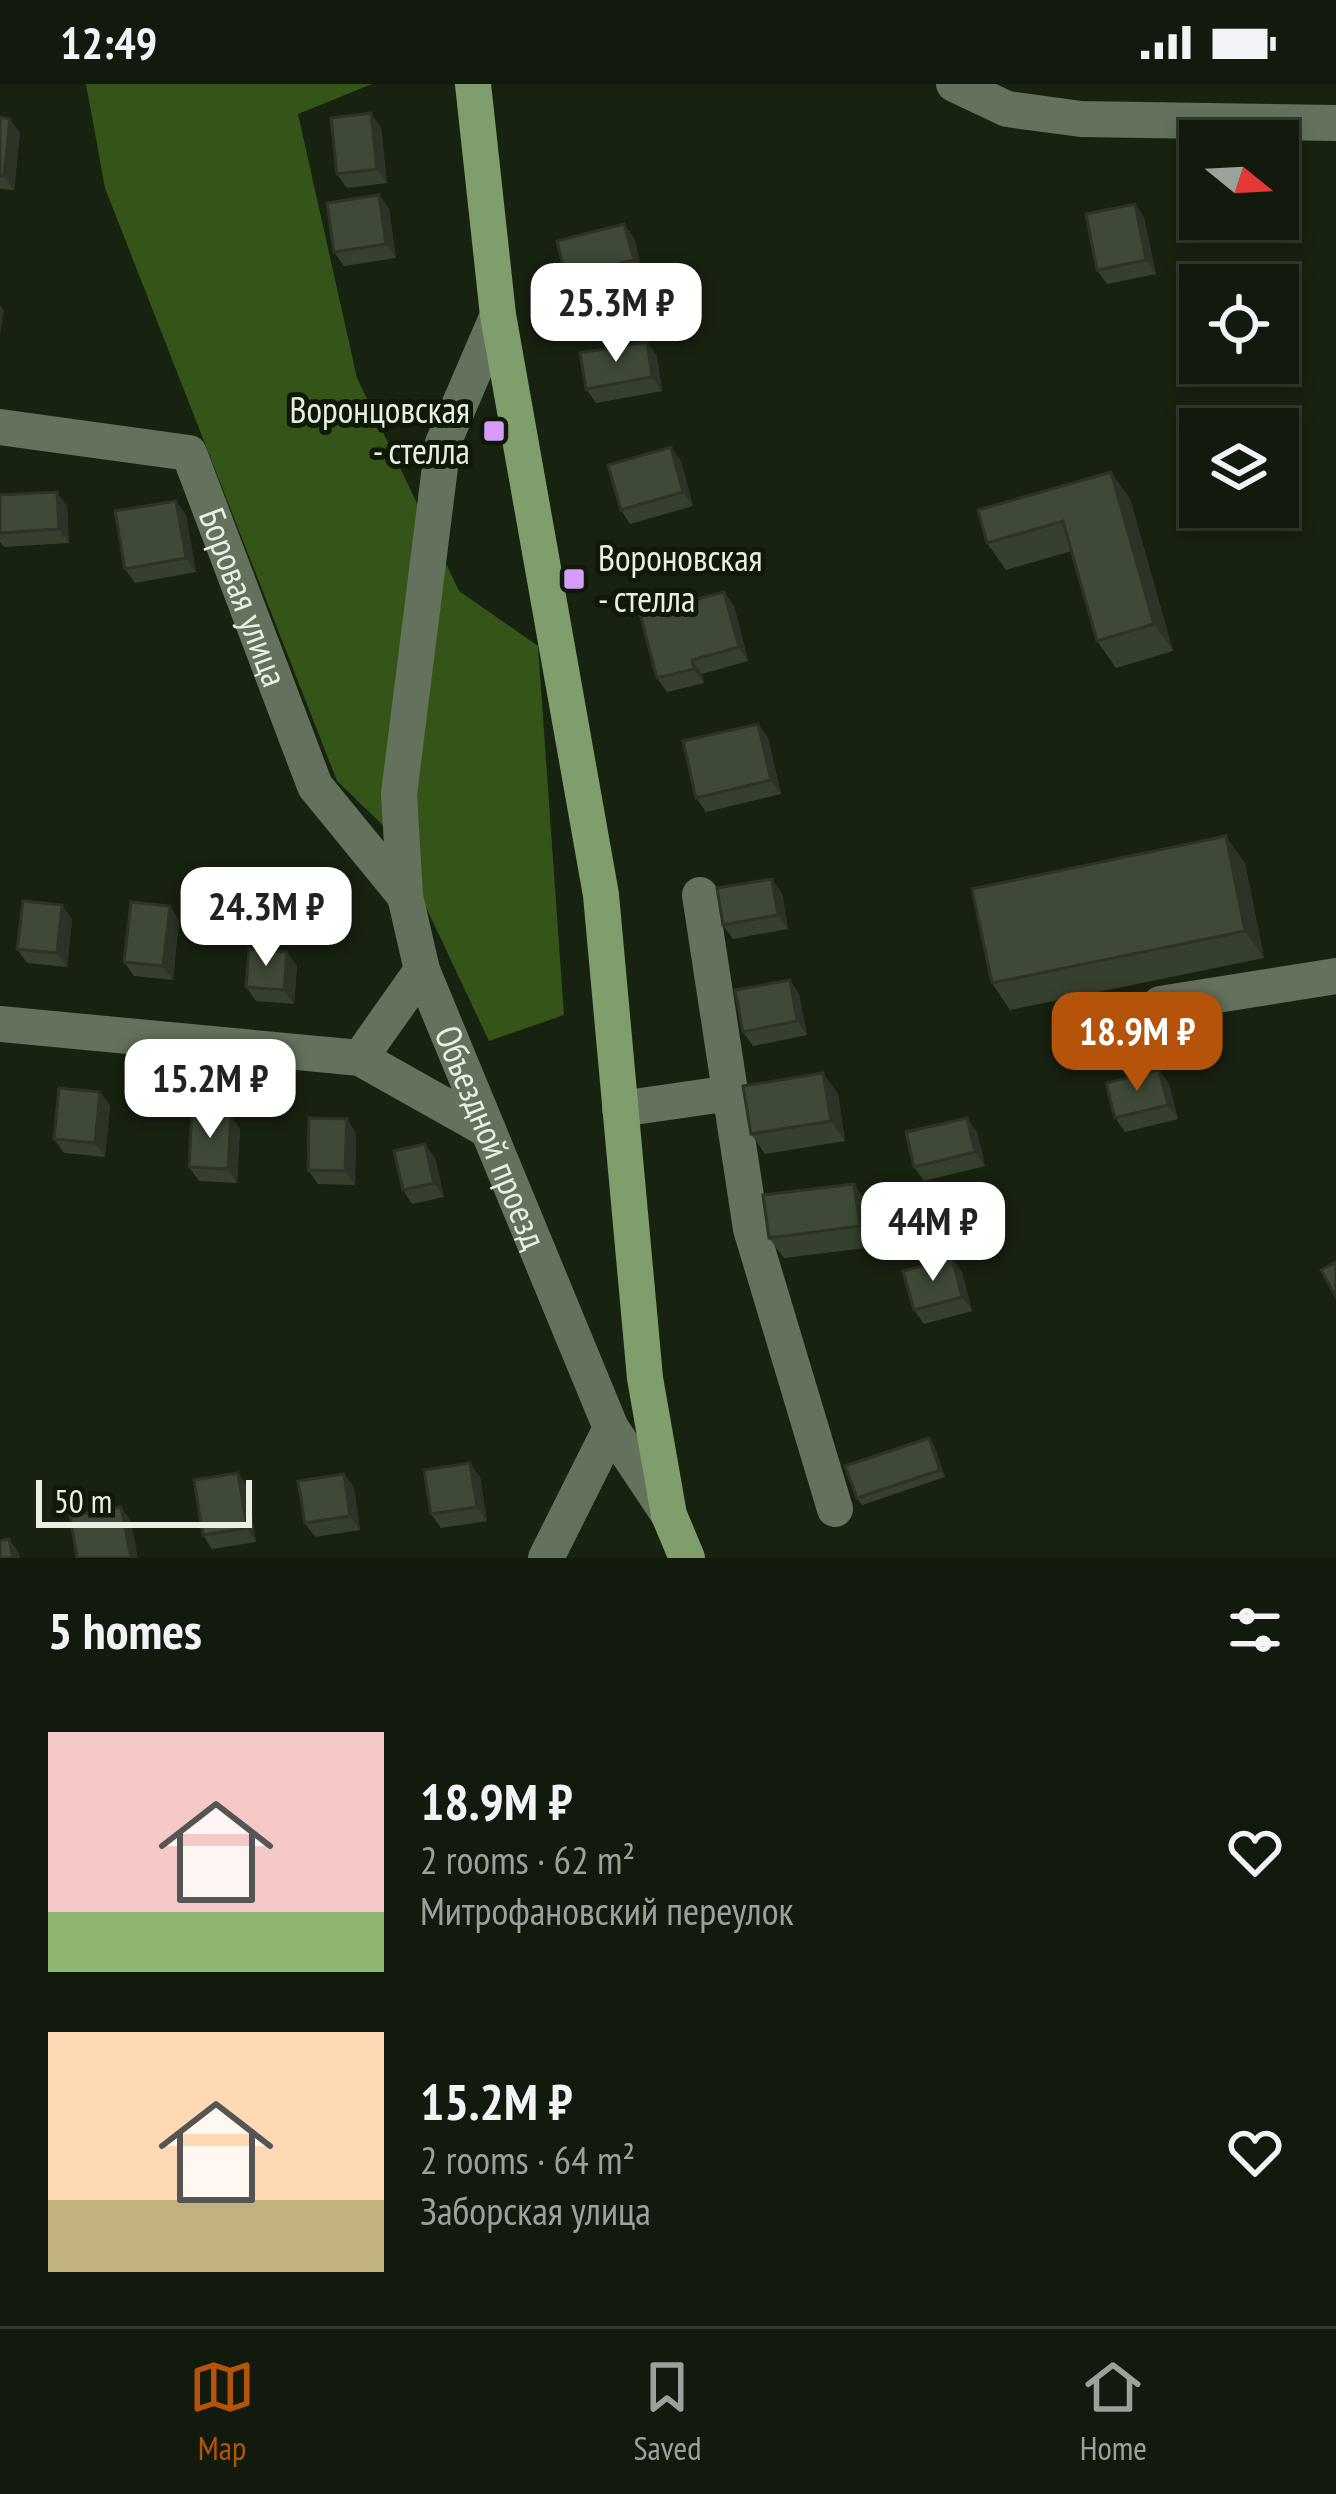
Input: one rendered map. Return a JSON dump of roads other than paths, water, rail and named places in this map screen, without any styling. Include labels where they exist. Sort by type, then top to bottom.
[{"type":"main road","points":[[472,84],[498,315],[601,895],[645,1378],[669,1515],[688,1558]]},
{"type":"street","points":[[954,84],[1006,109],[1081,119],[1336,123]]},
{"type":"street","name":"Объездной проезд","points":[[498,315],[443,443],[399,794],[405,896],[422,970],[611,1428],[669,1515]]},
{"type":"street","name":"Боровая улица","points":[[0,427],[189,453],[314,786],[405,896]]},
{"type":"street","points":[[700,895],[751,1229],[835,1509]]},
{"type":"street","points":[[360,1058],[422,970]]},
{"type":"street","points":[[1160,1004],[1336,976]]},
{"type":"street","points":[[0,1024],[360,1058],[488,1130]]},
{"type":"street","points":[[620,1109],[730,1093]]},
{"type":"street","points":[[546,1558],[611,1428]]},
{"type":"place","name":"Воронцовская - стелла","points":[[494,431]]},
{"type":"place","name":"Вороновская - стелла","points":[[574,579]]}]
